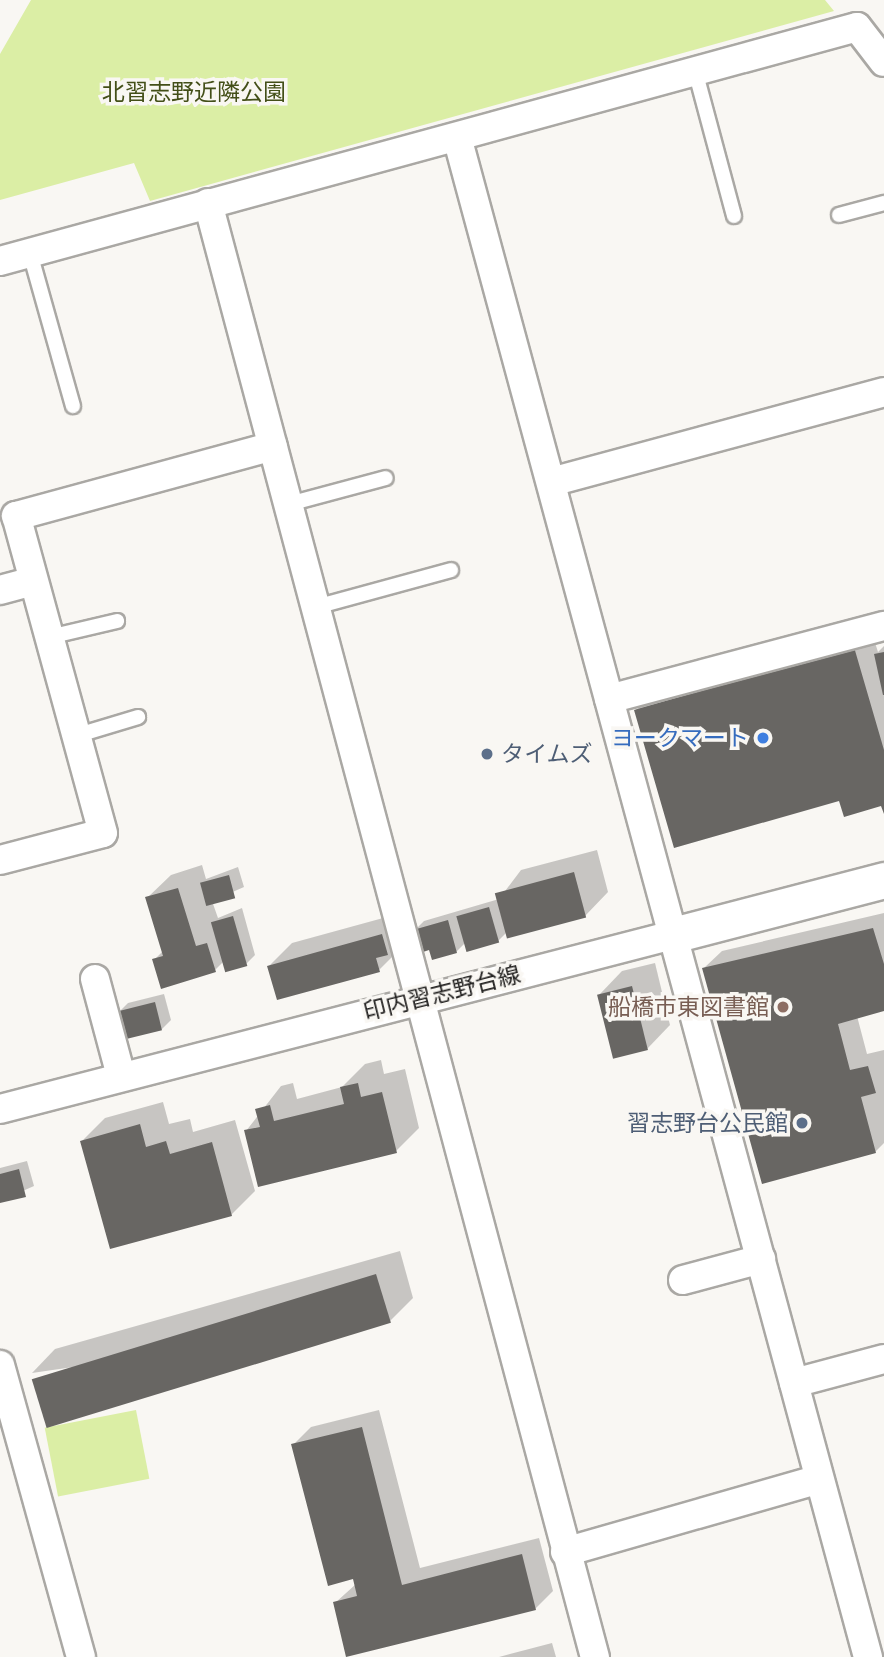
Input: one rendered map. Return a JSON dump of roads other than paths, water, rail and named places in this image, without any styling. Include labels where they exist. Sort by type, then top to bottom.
[{"type":"street","points":[[0,261],[696,74],[857,27],[884,62]]},
{"type":"street","points":[[457,137],[868,1657]]},
{"type":"street","points":[[208,203],[316,607],[416,999],[595,1657]]},
{"type":"street","points":[[551,482],[884,392]]},
{"type":"street","points":[[0,860],[103,833],[16,516],[273,446]]},
{"type":"street","points":[[0,590],[33,581]]},
{"type":"street","points":[[610,699],[884,626]]},
{"type":"street","name":"印内習志野台線","points":[[0,1109],[416,999],[884,880]]},
{"type":"street","points":[[95,979],[121,1076]]},
{"type":"street","points":[[683,1280],[761,1259]]},
{"type":"street","points":[[794,1382],[884,1359]]},
{"type":"street","points":[[0,1365],[81,1657]]},
{"type":"street","points":[[565,1552],[819,1479]]},
{"type":"lane","points":[[696,74],[734,216]]},
{"type":"lane","points":[[839,215],[884,203]]},
{"type":"lane","points":[[30,253],[73,405]]},
{"type":"lane","points":[[289,505],[386,478]]},
{"type":"lane","points":[[316,607],[451,570]]},
{"type":"lane","points":[[49,637],[117,621]]},
{"type":"lane","points":[[75,736],[138,717]]},
{"type":"place","name":"ヨークマート","points":[[763,738]]},
{"type":"place","name":"タイムズ","points":[[487,754]]},
{"type":"place","name":"船橋市東図書館","points":[[783,1007]]},
{"type":"place","name":"習志野台公民館","points":[[802,1123]]},
{"type":"park label","name":"北習志野近隣公園","points":[[194,92]]}]
